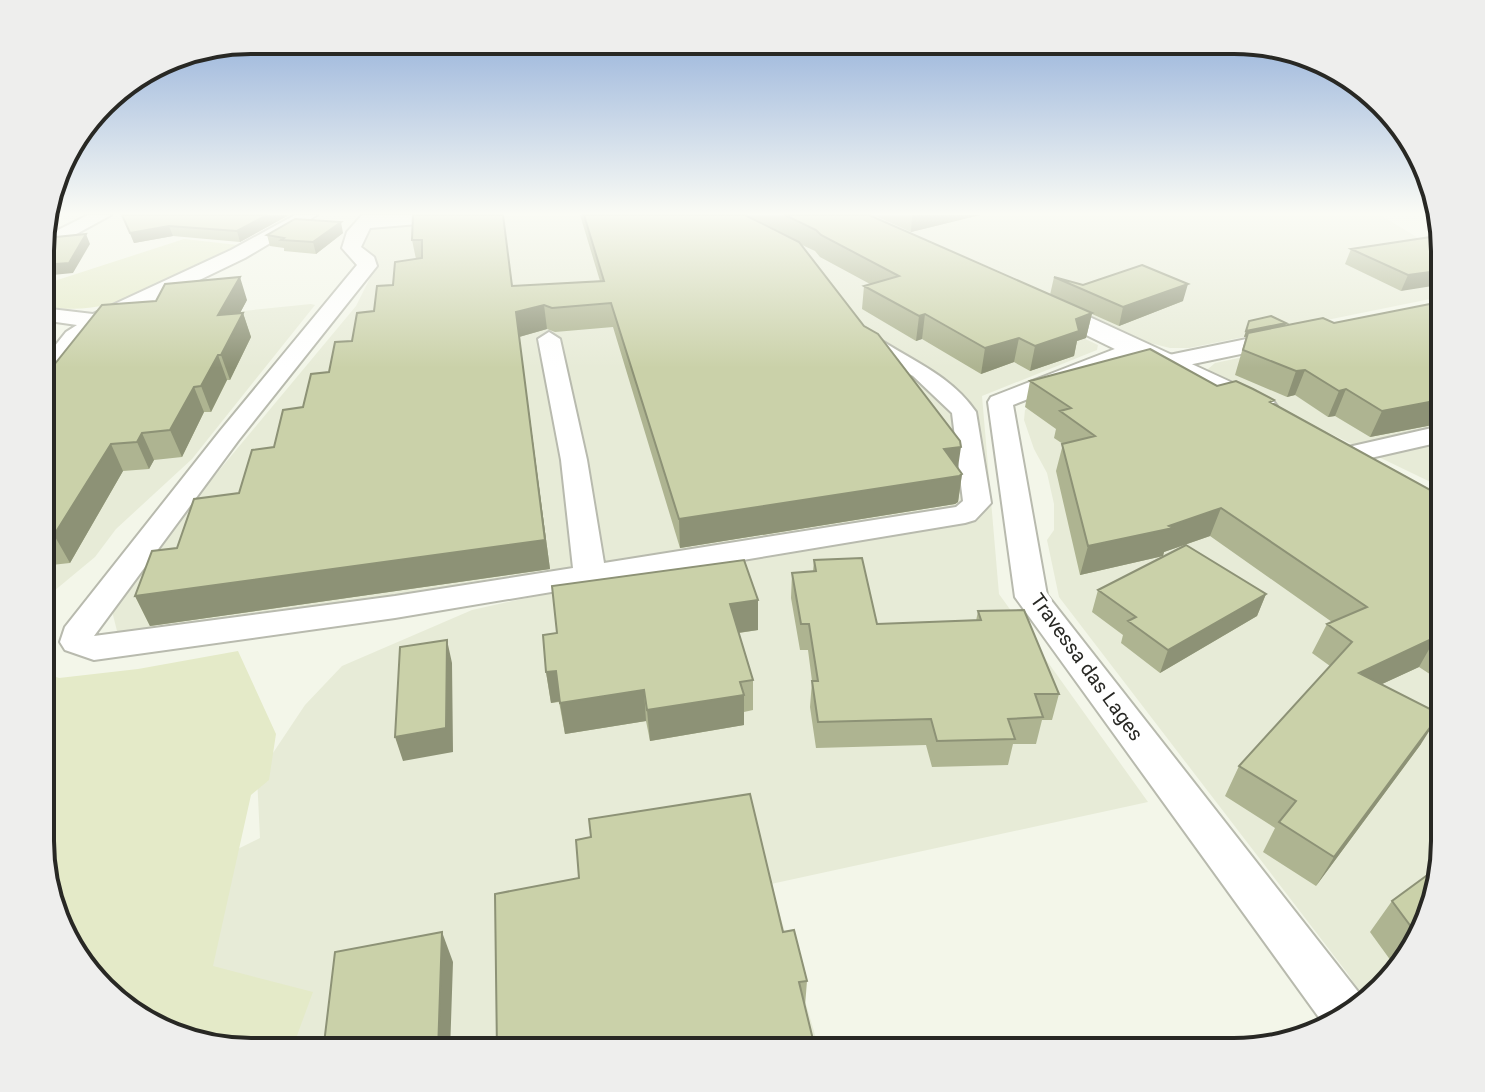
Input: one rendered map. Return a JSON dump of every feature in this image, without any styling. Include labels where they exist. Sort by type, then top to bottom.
[{"type":"main road","points":[[1021,294],[1282,418]]},
{"type":"main road","points":[[1325,439],[1392,473]]},
{"type":"street","points":[[54,362],[74,337],[96,321],[213,266]]},
{"type":"street","points":[[367,266],[229,436],[77,635],[77,642],[94,648],[395,607],[936,519],[972,510],[977,503],[964,412],[921,371],[872,344],[845,309]]},
{"type":"street","points":[[54,316],[96,321]]},
{"type":"street","points":[[1169,362],[1307,334]]},
{"type":"street","points":[[549,339],[574,460],[590,576]]},
{"type":"street","name":"Travessa das Lages","points":[[1138,347],[1000,402],[1031,597],[1340,1007]]},
{"type":"street","points":[[1353,454],[1431,436]]},
{"type":"shaded area","points":[[372,266],[930,266],[1098,345],[1097,350],[982,396],[999,594],[1148,802],[771,884],[816,1038],[224,1036],[122,906],[260,838],[257,777],[305,705],[342,666],[472,610],[540,595],[571,575],[118,635],[111,607],[162,539],[356,306],[373,272]]},
{"type":"shaded area","points":[[987,266],[1431,266],[1431,299],[1189,348],[1170,348],[1150,343],[1012,280],[1015,278]]},
{"type":"shaded area","points":[[315,305],[192,459],[116,529],[95,557],[54,591],[54,392],[97,326]]},
{"type":"shaded area","points":[[1431,318],[1431,482],[1215,378],[1208,369],[1215,363]]},
{"type":"shaded area","points":[[1032,404],[1431,513],[1431,854],[1421,904],[1405,940],[1390,961],[1359,992],[1059,597],[1047,540],[1054,530],[1054,504],[1047,473],[1024,420],[1025,410]]},
{"type":"green space","points":[[101,266],[197,266],[143,293],[93,307],[54,307],[54,281]]},
{"type":"green space","points":[[238,651],[276,734],[269,780],[251,795],[213,966],[313,992],[296,1038],[238,1038],[212,1034],[188,1028],[152,1012],[112,980],[95,961],[69,917],[54,854],[54,676],[138,669]]},
{"type":"building","points":[[395,266],[509,266],[512,286],[604,281],[599,266],[818,266],[864,326],[878,334],[960,441],[961,447],[944,449],[962,474],[679,519],[611,303],[552,308],[544,305],[516,312],[545,540],[135,596],[152,551],[177,548],[194,499],[239,493],[252,450],[274,447],[283,410],[303,407],[311,374],[329,372],[335,342],[352,341],[357,313],[374,311],[377,286],[393,285]]},
{"type":"building","points":[[880,266],[985,266],[1092,313],[1076,319],[1079,331],[1035,346],[1019,338],[985,348],[925,314],[919,316],[864,286],[899,276]]},
{"type":"building","points":[[1139,266],[1188,284],[1123,307],[1054,277],[1083,285]]},
{"type":"building","points":[[1388,266],[1431,266],[1431,272],[1408,275]]},
{"type":"building","points":[[240,277],[218,315],[243,313],[221,355],[218,355],[201,386],[194,387],[170,430],[142,433],[137,442],[111,444],[54,535],[54,365],[102,305],[156,301],[165,284]]},
{"type":"building","points":[[1431,304],[1431,402],[1382,411],[1346,389],[1339,391],[1305,370],[1296,371],[1243,350],[1248,333],[1323,318],[1334,323]]},
{"type":"building","points":[[1271,316],[1286,323],[1246,331],[1249,321]]},
{"type":"building","points":[[1150,349],[1217,386],[1236,381],[1253,389],[1274,400],[1270,402],[1431,490],[1431,639],[1359,673],[1431,709],[1431,726],[1334,857],[1279,822],[1296,801],[1239,766],[1352,642],[1327,624],[1367,607],[1221,508],[1169,526],[1173,528],[1088,546],[1062,444],[1095,436],[1060,411],[1071,408],[1030,381]]},
{"type":"building","points":[[1186,545],[1266,594],[1168,650],[1128,621],[1136,617],[1098,590]]},
{"type":"building","points":[[862,558],[877,624],[981,620],[978,611],[1024,610],[1059,694],[1035,694],[1043,717],[1008,719],[1015,739],[937,741],[931,719],[818,722],[812,681],[818,681],[809,624],[801,624],[792,573],[816,571],[814,560]]},
{"type":"building","points":[[744,560],[758,600],[730,604],[753,680],[740,682],[744,695],[647,710],[644,690],[560,703],[556,671],[546,672],[543,635],[557,633],[552,586]]},
{"type":"building","points":[[447,640],[446,728],[395,737],[400,647]]},
{"type":"building","points":[[750,794],[783,932],[794,930],[807,981],[799,982],[813,1038],[497,1038],[495,894],[579,878],[576,840],[591,837],[589,819]]},
{"type":"building","points":[[1428,875],[1411,927],[1392,901]]},
{"type":"building","points":[[442,932],[438,1038],[325,1038],[335,952]]}]
